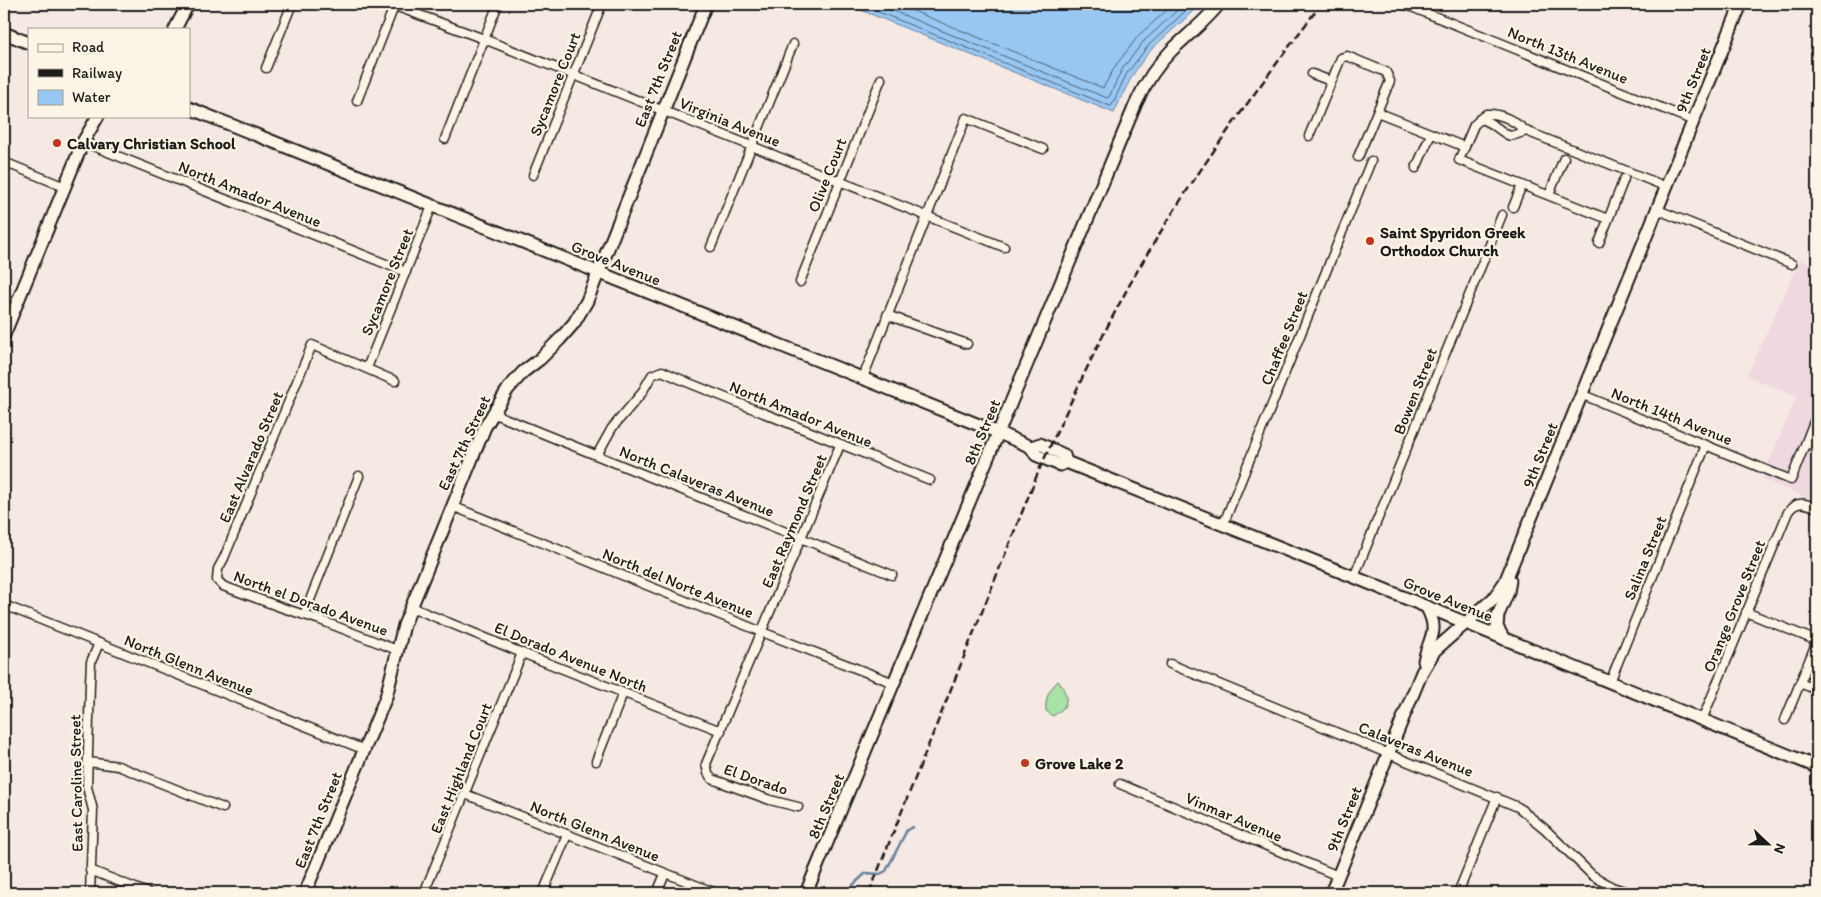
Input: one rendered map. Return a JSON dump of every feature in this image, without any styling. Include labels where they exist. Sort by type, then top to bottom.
[{"type":"street","points":[[176,28],[188,4]]},
{"type":"street","points":[[266,68],[292,4]]},
{"type":"street","points":[[357,101],[393,4]]},
{"type":"street","name":"Virginia Avenue","points":[[393,4],[484,38],[1004,247]]},
{"type":"street","points":[[445,139],[498,4]]},
{"type":"street","name":"Sycamore Court","points":[[533,175],[602,4]]},
{"type":"street","name":"East 7th Street","points":[[305,893],[386,697],[397,650],[411,607],[492,413],[508,389],[523,372],[560,340],[574,323],[587,301],[706,4]]},
{"type":"street","name":"8th Street","points":[[806,893],[1085,223],[1144,87],[1170,52],[1211,14],[1219,4]]},
{"type":"street","name":"North 13th Avenue","points":[[1404,4],[1694,121]]},
{"type":"street","name":"9th Street","points":[[1330,893],[1422,672],[1435,650],[1493,599],[1505,582],[1583,395],[1741,4]]},
{"type":"street","points":[[4,33],[28,44]]},
{"type":"street","points":[[711,248],[793,44]]},
{"type":"street","points":[[1309,136],[1341,58],[1346,56],[1386,72],[1390,81],[1358,157]]},
{"type":"street","points":[[1312,74],[1331,81]]},
{"type":"street","name":"Olive Court","points":[[800,282],[881,79]]},
{"type":"street","name":"Grove Avenue","points":[[190,108],[862,380],[999,433],[1031,448],[1040,444],[1064,455],[1066,462],[1354,577],[1464,624],[1817,767]]},
{"type":"street","points":[[1377,112],[1465,147]]},
{"type":"street","points":[[1608,219],[1459,160],[1474,125],[1486,114],[1495,113],[1517,123],[1526,131],[1667,188]]},
{"type":"street","points":[[1497,128],[1505,117]]},
{"type":"street","points":[[4,335],[83,142],[97,118]]},
{"type":"street","points":[[862,380],[966,118],[1043,149]]},
{"type":"street","points":[[1480,118],[1505,135],[1512,136],[1526,131]]},
{"type":"street","points":[[1416,168],[1431,134]]},
{"type":"street","name":"North Amador Avenue","points":[[83,142],[406,272]]},
{"type":"street","points":[[1549,195],[1564,158]]},
{"type":"street","name":"Chaffee Street","points":[[1223,525],[1371,161]]},
{"type":"street","points":[[4,162],[65,187]]},
{"type":"street","points":[[1599,243],[1624,179]]},
{"type":"street","points":[[1513,207],[1522,184]]},
{"type":"street","name":"Sycamore Street","points":[[367,368],[432,206]]},
{"type":"street","points":[[1658,210],[1792,264]]},
{"type":"street","name":"Bowen Street","points":[[1354,577],[1502,215]]},
{"type":"street","points":[[887,315],[967,344]]},
{"type":"street","name":"East Alvarado Street","points":[[217,580],[218,569],[312,346],[367,368]]},
{"type":"street","points":[[367,368],[395,381]]},
{"type":"street","name":"North Amador Avenue","points":[[597,456],[612,428],[641,394],[652,374],[662,371],[930,480]]},
{"type":"street","name":"North 14th Avenue","points":[[1583,395],[1791,480],[1806,443]]},
{"type":"street","name":"North Calaveras Avenue","points":[[492,413],[892,575]]},
{"type":"street","points":[[1817,414],[1806,443],[1817,447]]},
{"type":"street","name":"East Raymond Street","points":[[708,773],[706,764],[840,445]]},
{"type":"street","name":"Salina Street","points":[[1610,682],[1706,445]]},
{"type":"street","points":[[304,614],[359,476]]},
{"type":"street","name":"Orange Grove Street","points":[[1702,720],[1788,512],[1795,504],[1804,503],[1817,508]]},
{"type":"street","name":"North del Norte Avenue","points":[[452,506],[762,632],[894,683]]},
{"type":"street","points":[[1504,639],[1497,627],[1498,615],[1508,592],[1512,566]]},
{"type":"street","name":"North el Dorado Avenue","points":[[217,580],[223,586],[304,614],[397,650]]},
{"type":"street","name":"North Glenn Avenue","points":[[4,605],[364,750]]},
{"type":"street","name":"El Dorado Avenue North","points":[[411,607],[721,731]]},
{"type":"street","points":[[1422,672],[1427,648],[1435,627],[1427,608]]},
{"type":"street","points":[[1746,612],[1817,641],[1785,720]]},
{"type":"street","name":"East Caroline Street","points":[[90,893],[93,810],[87,787],[91,662],[98,643]]},
{"type":"street","name":"East Highland Court","points":[[424,893],[522,653]]},
{"type":"street","name":"Calaveras Avenue","points":[[1170,664],[1518,807],[1546,829],[1592,875],[1612,887],[1631,893]]},
{"type":"street","points":[[1800,683],[1817,690]]},
{"type":"street","points":[[596,761],[623,693]]},
{"type":"street","points":[[88,762],[118,766],[223,808]]},
{"type":"street","name":"El Dorado","points":[[708,773],[712,779],[770,800],[798,807]]},
{"type":"street","name":"Vinmar Avenue","points":[[1120,784],[1338,876]]},
{"type":"street","name":"North Glenn Avenue","points":[[465,794],[716,893]]},
{"type":"street","points":[[1458,893],[1497,797]]},
{"type":"street","points":[[543,893],[567,835]]},
{"type":"street","points":[[90,870],[148,893]]},
{"type":"street","points":[[657,893],[665,874]]},
{"type":"shaded area","points":[[1800,260],[1817,266],[1817,502],[1762,479],[1797,396],[1747,376]]},
{"type":"green space","points":[[1058,681],[1064,691],[1066,701],[1062,709],[1053,716],[1046,711],[1046,702],[1050,691]]},
{"type":"water","points":[[846,4],[1199,4],[1147,54],[1131,78],[1114,113]]},
{"type":"waterway","points":[[853,885],[866,873],[880,874],[886,871],[907,830],[913,827]]},
{"type":"railway","points":[[869,893],[1039,470],[1101,339],[1142,263],[1183,196],[1321,4]]},
{"type":"place","name":"Calvary Christian School","points":[[57,143]]},
{"type":"place","name":"Saint Spyridon Greek Orthodox Church","points":[[1370,241]]},
{"type":"place","name":"Grove Lake 2","points":[[1025,763]]}]
